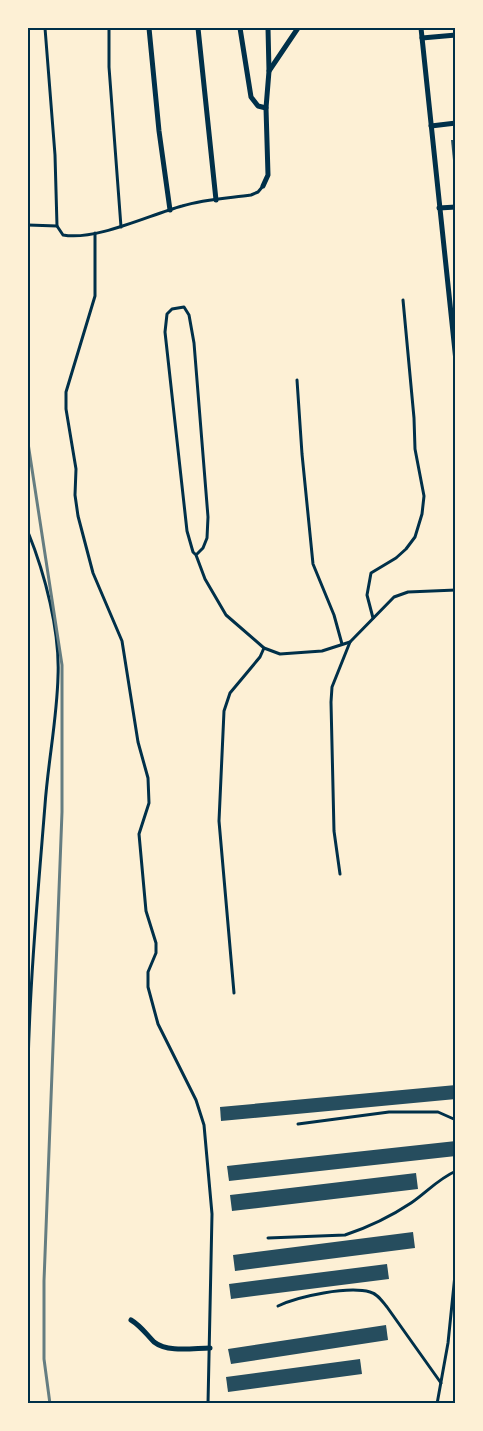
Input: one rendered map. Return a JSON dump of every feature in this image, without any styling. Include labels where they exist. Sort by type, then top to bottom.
[{"type":"street","points":[[149,28],[160,138],[170,210]]},
{"type":"street","points":[[198,28],[216,200]]},
{"type":"street","points":[[240,28],[251,97],[258,106],[266,108]]},
{"type":"street","points":[[263,186],[268,168],[266,108],[269,71],[268,28]]},
{"type":"street","points":[[269,71],[298,28]]},
{"type":"street","points":[[421,28],[456,361]]},
{"type":"street","points":[[422,38],[456,35]]},
{"type":"street","points":[[431,126],[456,123]]},
{"type":"street","points":[[439,208],[456,207]]},
{"type":"street","points":[[449,291],[456,291]]},
{"type":"street","points":[[130,1320],[143,1328],[153,1341],[161,1346],[210,1348]]},
{"type":"lane","points":[[44,28],[55,155],[57,226],[63,235],[96,233],[121,227],[184,205],[251,195],[258,192],[263,186]]},
{"type":"lane","points":[[108,28],[121,227]]},
{"type":"lane","points":[[28,225],[57,226]]},
{"type":"lane","points":[[96,233],[93,304],[66,392],[68,425],[76,469],[75,495],[93,573],[122,641],[138,742],[148,778],[148,803],[139,834],[146,911],[156,943],[156,953],[148,972],[148,987],[158,1024],[196,1100],[204,1125],[212,1214],[208,1404]]},
{"type":"lane","points":[[373,618],[367,595],[371,573],[396,558],[415,537],[422,514],[424,496],[414,450],[414,418],[403,300]]},
{"type":"lane","points":[[196,555],[203,548],[207,538],[208,517],[204,452],[194,343],[189,315],[184,307],[178,307],[167,314],[167,360],[187,531],[193,552],[196,555],[205,580],[226,616],[264,648],[280,654],[322,651],[350,642]]},
{"type":"lane","points":[[297,380],[313,564],[334,615],[342,644]]},
{"type":"lane","points":[[28,532],[44,583],[56,637],[59,675],[46,796],[30,1001],[28,1066]]},
{"type":"lane","points":[[340,874],[334,831],[332,686],[350,642],[394,597],[408,592],[456,590]]},
{"type":"lane","points":[[234,993],[218,821],[224,711],[230,693],[260,657],[264,648]]},
{"type":"lane","points":[[298,1124],[389,1112],[438,1112],[456,1120]]},
{"type":"lane","points":[[268,1238],[345,1235],[388,1217],[413,1202],[440,1178],[456,1171]]},
{"type":"lane","points":[[437,1404],[448,1343],[456,1265]]},
{"type":"lane","points":[[278,1306],[293,1299],[314,1294],[370,1292],[379,1297],[387,1307],[441,1383]]},
{"type":"building","points":[[451,140],[456,140],[456,169],[454,170]]},
{"type":"building","points":[[456,1085],[456,1099],[221,1121],[220,1107]]},
{"type":"building","points":[[456,1141],[456,1156],[229,1181],[227,1166]]},
{"type":"building","points":[[416,1173],[418,1189],[232,1211],[230,1195]]},
{"type":"building","points":[[413,1232],[415,1248],[235,1271],[233,1255]]},
{"type":"building","points":[[387,1264],[389,1279],[231,1299],[229,1284]]},
{"type":"building","points":[[386,1325],[388,1340],[231,1364],[228,1349]]},
{"type":"building","points":[[360,1359],[362,1374],[228,1392],[226,1377]]},
{"type":"railway","points":[[28,443],[62,665],[62,812],[44,1281],[44,1359],[50,1404]]}]
